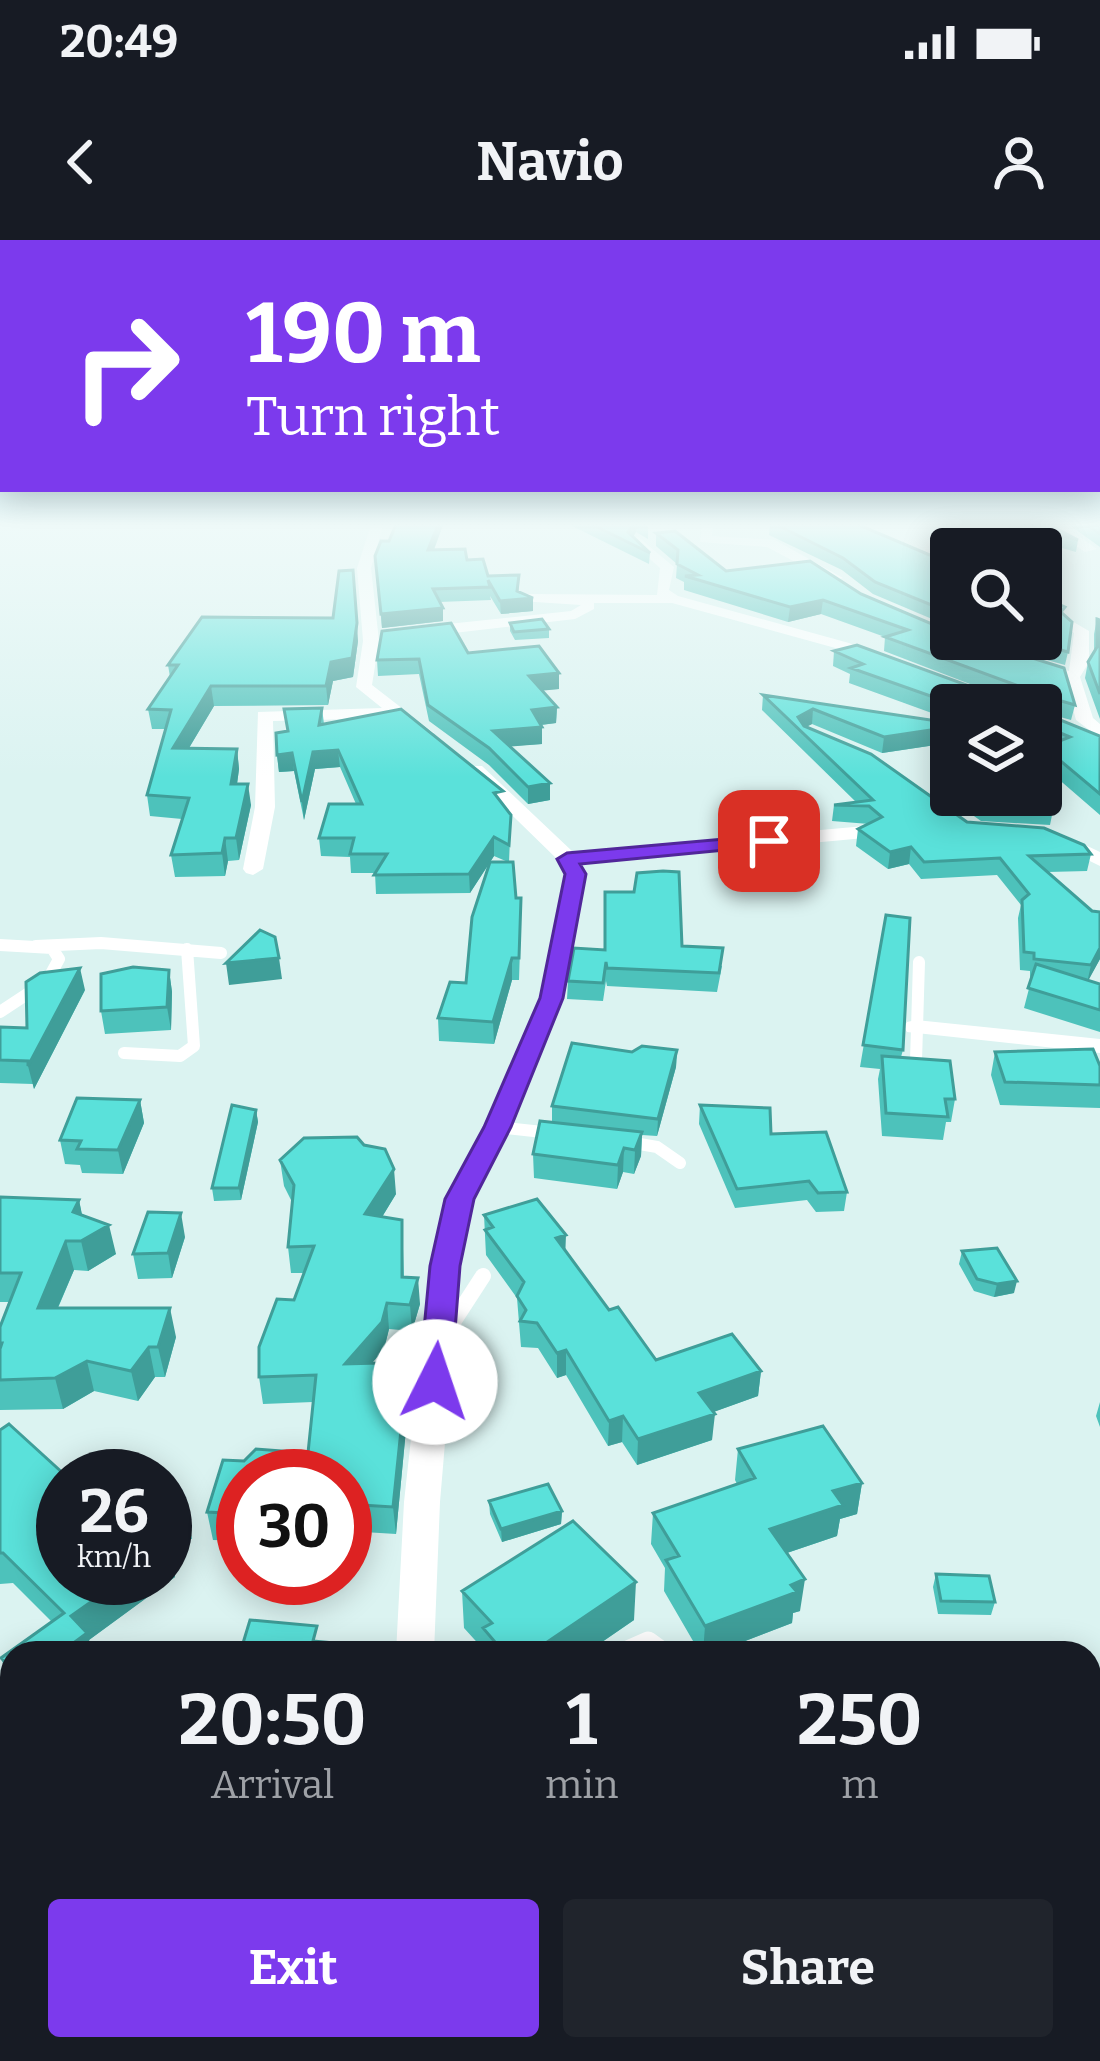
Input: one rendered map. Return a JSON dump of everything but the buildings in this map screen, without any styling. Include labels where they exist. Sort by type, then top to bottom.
[{"type":"street","points":[[371,607],[376,638],[364,687],[449,750],[567,859],[576,874],[551,998],[497,1127],[460,1199],[445,1266],[422,1502],[416,1641]]},
{"type":"street","points":[[404,634],[575,615],[587,607]]},
{"type":"street","points":[[702,607],[844,646],[892,667]]},
{"type":"street","points":[[1070,623],[1082,631],[1081,664],[1072,677]]},
{"type":"street","points":[[1017,660],[1072,677]]},
{"type":"street","points":[[1072,677],[1085,720],[1100,733]]},
{"type":"street","points":[[253,868],[265,807],[260,694]]},
{"type":"street","points":[[264,716],[398,713]]},
{"type":"street","points":[[1072,730],[1100,742]]},
{"type":"street","points":[[567,859],[865,832]]},
{"type":"street","points":[[1035,832],[1100,860]]},
{"type":"street","points":[[916,1027],[1100,1046]]},
{"type":"lane","points":[[0,945],[101,943],[220,952]]},
{"type":"lane","points":[[0,1012],[47,981],[59,959],[52,948],[36,946]]},
{"type":"lane","points":[[124,1053],[180,1056],[194,1046],[187,949]]},
{"type":"lane","points":[[916,1061],[920,962]]},
{"type":"lane","points":[[497,1127],[568,1134]]},
{"type":"lane","points":[[613,1140],[657,1147],[680,1163]]},
{"type":"lane","points":[[438,1341],[483,1276]]},
{"type":"route","points":[[435,1382],[445,1266],[460,1199],[497,1127],[551,998],[568,935],[576,874],[567,859],[769,841]]}]
